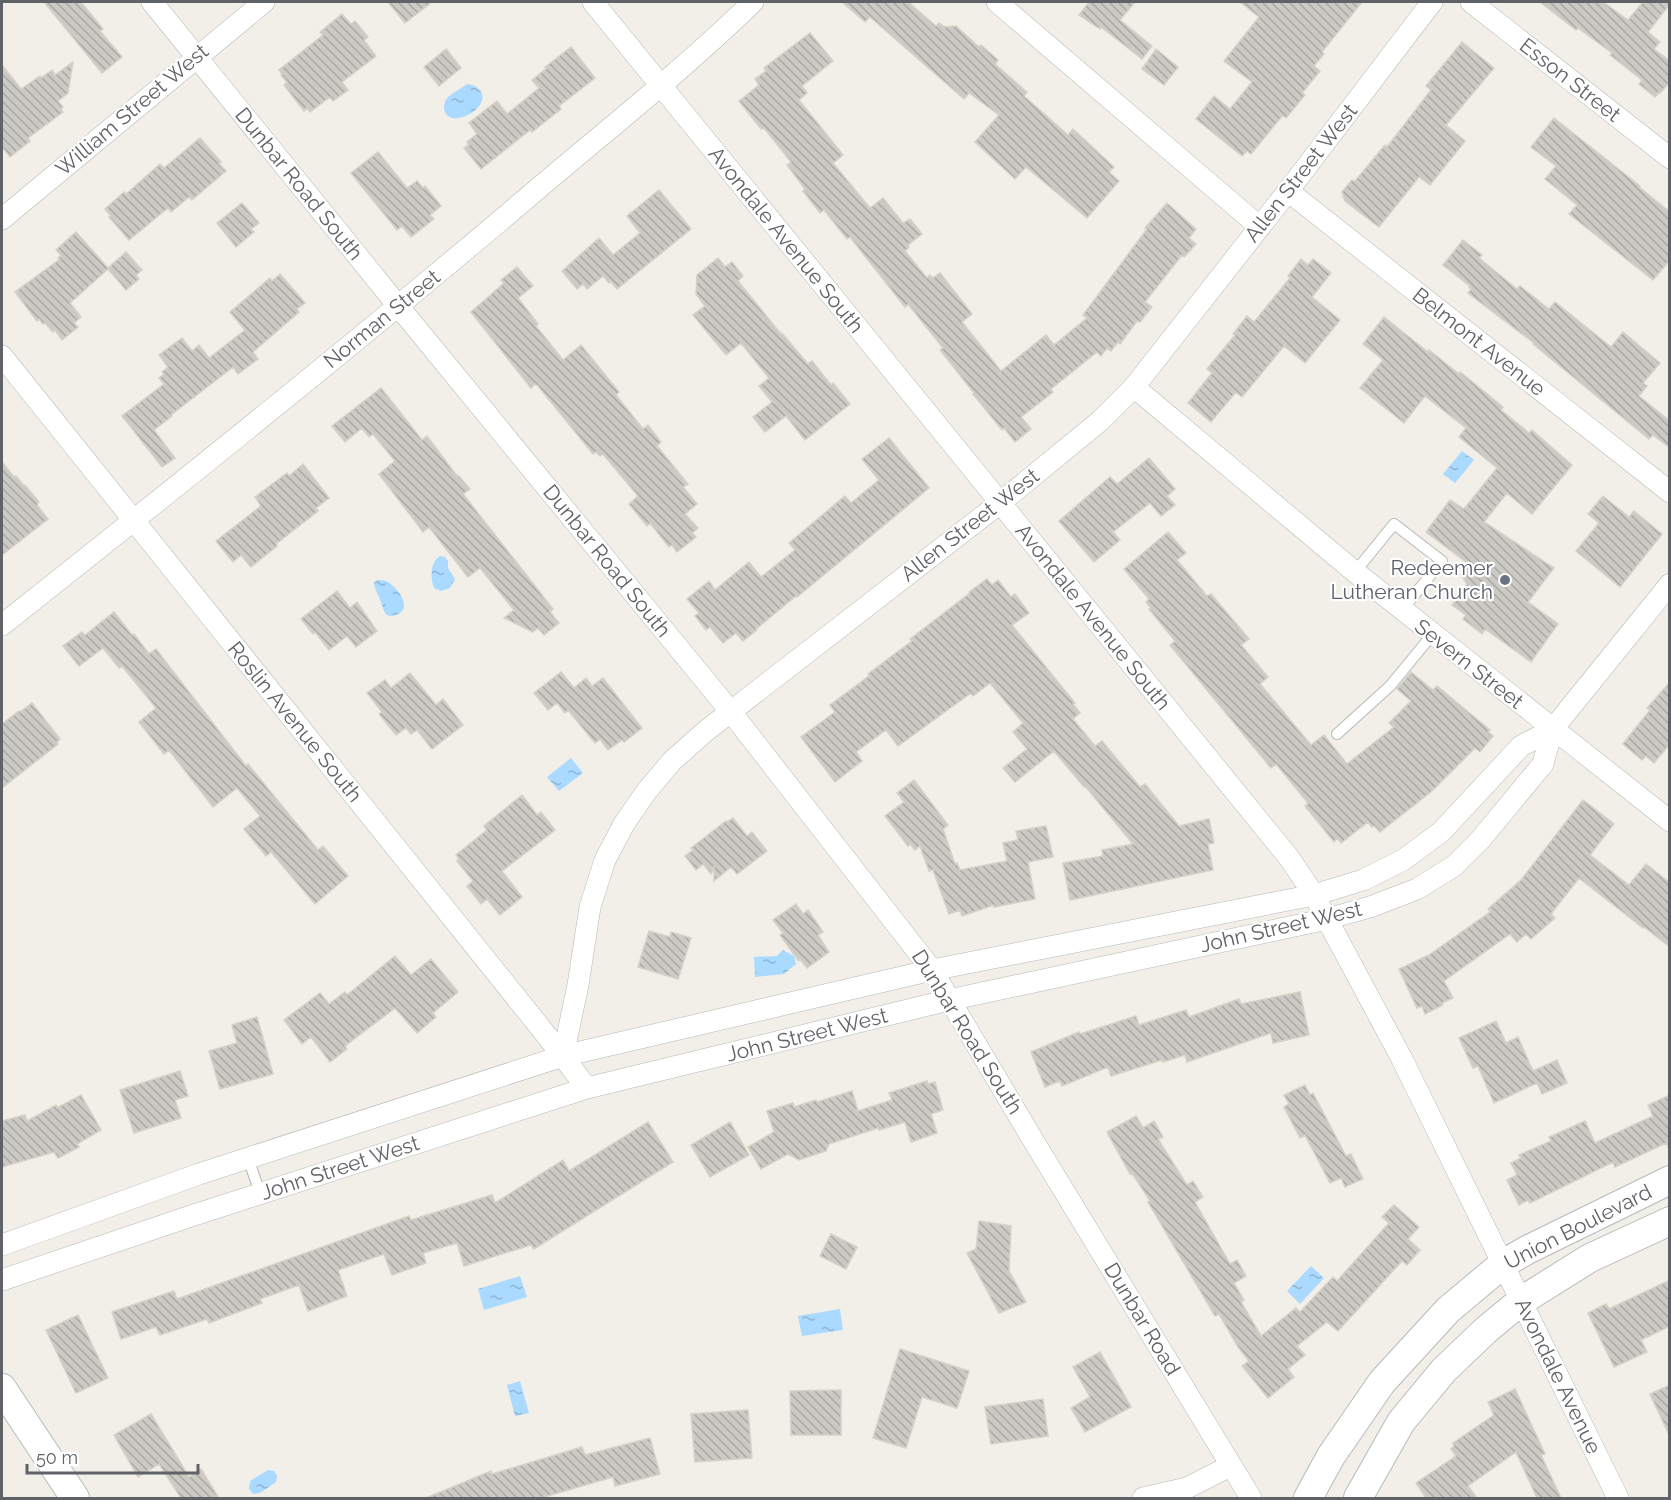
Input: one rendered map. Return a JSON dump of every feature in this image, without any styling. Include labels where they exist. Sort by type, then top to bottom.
[{"type":"street","name":"Dunbar Road South","points":[[152,2],[731,712],[932,970],[1033,1140]]},
{"type":"street","name":"William Street West","points":[[2,219],[264,2]]},
{"type":"street","name":"Avondale Avenue South","points":[[593,2],[1290,859],[1314,895],[1402,1059]]},
{"type":"street","name":"Norman Street","points":[[2,625],[399,307],[660,85],[753,2]]},
{"type":"street","points":[[997,2],[1260,227]]},
{"type":"street","name":"Allen Street West","points":[[563,1056],[578,985],[590,907],[605,860],[624,824],[667,766],[707,730],[999,503],[1100,421],[1134,387],[1288,191],[1432,2]]},
{"type":"street","name":"Esson Street","points":[[1471,2],[1670,158]]},
{"type":"street","name":"Belmont Avenue","points":[[1288,191],[1670,492]]},
{"type":"street","name":"Roslin Avenue South","points":[[2,357],[587,1088]]},
{"type":"street","name":"Severn Street","points":[[1134,387],[1432,635],[1670,821]]},
{"type":"street","name":"John Street West","points":[[2,1245],[248,1158],[563,1056],[932,970],[1314,895],[1363,880],[1402,860],[1441,832],[1521,746],[1552,730],[1670,584]]},
{"type":"street","name":"John Street West","points":[[2,1280],[261,1193],[587,1088],[949,1000],[1327,919],[1370,907],[1418,889],[1454,866],[1480,840],[1543,764],[1552,730]]},
{"type":"street","name":"Avondale Avenue","points":[[1402,1059],[1618,1498]]},
{"type":"street","name":"Dunbar Road","points":[[1033,1140],[1251,1498]]},
{"type":"street","name":"Union Boulevard","points":[[1308,1498],[1330,1456],[1382,1382],[1448,1310],[1503,1264],[1670,1180]]},
{"type":"street","name":"Union Boulevard","points":[[1358,1498],[1401,1422],[1444,1370],[1486,1330],[1521,1301],[1590,1258],[1670,1221]]},
{"type":"street","points":[[2,1388],[75,1498]]},
{"type":"street","points":[[1143,1498],[1187,1488],[1230,1466]]},
{"type":"lane","points":[[1355,572],[1394,524],[1442,561],[1402,610]]},
{"type":"lane","points":[[1337,734],[1390,686],[1432,635]]},
{"type":"lane","points":[[248,1158],[261,1193]]},
{"type":"water","points":[[467,84],[479,90],[482,94],[482,101],[478,107],[465,116],[451,118],[446,114],[444,107],[446,100]]},
{"type":"water","points":[[1462,451],[1474,460],[1455,483],[1443,474]]},
{"type":"water","points":[[440,556],[445,557],[448,561],[448,568],[455,579],[450,588],[441,591],[434,588],[432,580],[434,562]]},
{"type":"water","points":[[377,580],[386,581],[392,585],[403,599],[404,608],[400,613],[389,616],[385,613],[374,585]]},
{"type":"water","points":[[571,758],[583,773],[559,791],[547,777]]},
{"type":"water","points":[[783,950],[794,956],[796,964],[784,974],[755,977],[754,957],[777,956]]},
{"type":"water","points":[[1311,1266],[1324,1278],[1300,1304],[1287,1291]]},
{"type":"water","points":[[520,1276],[527,1297],[484,1310],[478,1289]]},
{"type":"water","points":[[840,1309],[843,1330],[802,1336],[798,1316]]},
{"type":"water","points":[[520,1381],[529,1413],[515,1416],[507,1385]]},
{"type":"water","points":[[268,1470],[274,1471],[277,1476],[276,1482],[260,1493],[253,1494],[249,1489],[250,1481]]},
{"type":"building","points":[[44,2],[81,2],[103,29],[100,31],[122,57],[102,73]]},
{"type":"building","points":[[388,2],[432,2],[405,23]]},
{"type":"building","points":[[842,2],[908,2],[936,26],[939,23],[945,27],[956,26],[979,47],[981,45],[998,60],[995,64],[1027,92],[1024,96],[1068,135],[1073,129],[1114,167],[1109,172],[1119,181],[1087,218],[1026,167],[1015,179],[975,142],[999,115],[969,93],[964,99],[870,17],[865,22]]},
{"type":"building","points":[[1089,2],[1135,2],[1120,20],[1152,46],[1142,59],[1101,27],[1100,29],[1079,15]]},
{"type":"building","points":[[1240,2],[1362,2],[1322,52],[1324,54],[1314,66],[1320,71],[1302,93],[1305,95],[1286,118],[1283,115],[1251,154],[1247,151],[1242,156],[1196,119],[1214,96],[1230,109],[1252,82],[1224,61],[1259,17]]},
{"type":"building","points":[[1540,2],[1603,2],[1628,20],[1643,2],[1670,2],[1648,32],[1660,42],[1654,49],[1670,61],[1670,82],[1655,97],[1639,84],[1642,80],[1610,55],[1612,53],[1578,28],[1576,30]]},
{"type":"building","points":[[342,14],[351,24],[355,21],[368,37],[364,40],[376,56],[342,82],[348,90],[333,101],[330,97],[310,112],[307,108],[304,111],[284,85],[287,82],[279,70],[323,35],[320,32]]},
{"type":"building","points":[[810,33],[833,61],[802,86],[807,93],[799,100],[843,155],[833,163],[870,208],[883,198],[903,223],[910,219],[922,234],[908,245],[905,251],[927,278],[930,275],[933,278],[940,273],[972,314],[962,322],[1001,371],[1046,335],[1054,345],[1087,318],[1083,315],[1147,229],[1145,228],[1167,203],[1196,229],[1189,238],[1196,244],[1184,257],[1182,255],[1145,302],[1152,307],[1140,322],[1137,321],[1120,344],[1118,342],[1111,351],[1107,348],[1101,356],[1097,352],[1021,417],[1031,429],[1015,442],[1004,428],[1002,430],[973,394],[940,350],[943,348],[908,304],[905,307],[850,237],[847,239],[824,210],[820,213],[787,165],[791,162],[739,101],[759,85],[755,79],[766,71],[764,68]]},
{"type":"building","points":[[1462,42],[1494,68],[1446,125],[1465,141],[1430,185],[1419,177],[1379,227],[1345,201],[1342,192],[1352,180],[1355,181],[1385,145],[1387,147],[1431,90],[1426,86]]},
{"type":"building","points":[[571,47],[595,78],[559,106],[561,109],[481,169],[464,148],[469,145],[467,142],[477,134],[469,123],[497,101],[507,114],[539,88],[532,80]]},
{"type":"building","points":[[446,49],[461,68],[439,86],[424,67]]},
{"type":"building","points":[[1156,49],[1178,67],[1164,85],[1142,69]]},
{"type":"building","points":[[73,62],[68,93],[58,101],[63,107],[61,109],[63,112],[28,138],[30,141],[10,157],[2,147],[2,65],[21,89],[52,70],[55,75]]},
{"type":"building","points":[[1554,118],[1670,212],[1670,260],[1653,280],[1569,214],[1577,205],[1545,179],[1556,166],[1531,147]]},
{"type":"building","points":[[200,138],[226,171],[192,200],[189,197],[171,212],[168,208],[129,240],[105,209],[160,164],[164,168]]},
{"type":"building","points":[[378,152],[407,188],[417,181],[423,188],[425,186],[441,206],[430,215],[434,219],[411,237],[402,226],[397,230],[351,173]]},
{"type":"building","points":[[659,190],[691,229],[617,289],[603,276],[587,289],[583,284],[577,289],[562,271],[599,238],[613,255],[640,233],[627,216]]},
{"type":"building","points":[[242,203],[259,223],[251,229],[254,232],[236,247],[217,223]]},
{"type":"building","points":[[76,232],[108,268],[126,252],[142,270],[136,275],[139,279],[126,290],[108,269],[70,303],[81,317],[74,323],[78,327],[62,340],[55,330],[53,332],[39,319],[37,321],[15,292],[60,259],[58,258],[61,255],[56,250]]},
{"type":"building","points":[[1463,240],[1482,255],[1479,258],[1517,289],[1520,286],[1549,309],[1555,302],[1611,347],[1623,332],[1660,363],[1643,383],[1647,386],[1639,396],[1670,421],[1670,448],[1653,435],[1649,439],[1534,343],[1468,293],[1470,286],[1443,265]]},
{"type":"building","points":[[718,258],[725,267],[732,262],[743,276],[738,281],[781,334],[808,364],[812,361],[850,404],[805,440],[786,416],[765,432],[753,417],[772,402],[759,386],[769,378],[741,343],[726,355],[693,315],[705,306],[696,294],[697,275]]},
{"type":"building","points":[[1301,259],[1308,265],[1313,259],[1331,273],[1312,297],[1340,320],[1305,363],[1284,346],[1242,397],[1236,392],[1211,422],[1188,403],[1212,373],[1207,369],[1235,335],[1233,334],[1247,316],[1254,322],[1290,278],[1288,276]]},
{"type":"building","points":[[517,267],[533,286],[518,298],[538,324],[536,326],[563,360],[581,345],[619,392],[616,395],[643,429],[648,425],[661,442],[657,446],[688,484],[683,487],[697,504],[685,514],[698,528],[692,533],[696,537],[677,552],[672,545],[669,547],[650,523],[647,526],[629,504],[638,496],[603,454],[600,456],[596,452],[593,454],[538,386],[535,384],[531,388],[471,312],[504,283],[501,280]]},
{"type":"building","points":[[280,274],[305,303],[297,309],[299,312],[253,352],[258,359],[238,374],[233,367],[154,430],[175,458],[162,467],[122,416],[164,384],[159,378],[168,367],[159,355],[182,338],[192,351],[199,345],[209,358],[245,330],[230,312],[270,278],[272,281]]},
{"type":"building","points":[[1384,317],[1428,352],[1429,350],[1459,374],[1460,372],[1503,407],[1501,410],[1529,433],[1532,430],[1572,465],[1532,514],[1507,493],[1484,522],[1554,568],[1528,602],[1558,624],[1531,662],[1485,629],[1482,634],[1463,619],[1466,615],[1452,605],[1467,584],[1461,575],[1466,562],[1426,532],[1450,500],[1464,509],[1497,468],[1459,437],[1466,428],[1425,396],[1404,423],[1360,388],[1383,360],[1363,344]]},
{"type":"building","points":[[381,388],[422,440],[427,436],[457,476],[470,489],[463,494],[553,609],[550,612],[559,623],[544,635],[538,628],[533,632],[504,618],[514,610],[480,568],[468,577],[429,527],[423,532],[379,474],[395,461],[373,434],[369,437],[362,428],[345,442],[332,426]]},
{"type":"building","points":[[889,438],[929,488],[743,641],[736,633],[723,643],[710,627],[706,630],[695,616],[699,613],[687,599],[709,581],[715,590],[749,562],[761,577],[795,550],[789,543],[845,496],[851,503],[879,480],[862,459]]},
{"type":"building","points":[[1149,458],[1175,489],[1167,496],[1175,505],[1161,516],[1150,503],[1113,532],[1120,540],[1094,562],[1059,521],[1110,477],[1117,484]]},
{"type":"building","points":[[2,462],[39,502],[37,505],[48,519],[2,555]]},
{"type":"building","points":[[303,464],[329,498],[316,508],[318,511],[251,567],[241,555],[233,562],[216,541],[261,506],[255,497],[287,473],[289,476]]},
{"type":"building","points":[[1603,496],[1629,517],[1634,511],[1662,534],[1620,587],[1576,551],[1599,523],[1588,514]]},
{"type":"building","points":[[1168,532],[1186,553],[1177,560],[1207,596],[1211,594],[1249,639],[1241,645],[1268,677],[1260,684],[1311,745],[1324,735],[1347,764],[1394,727],[1389,723],[1411,701],[1397,689],[1411,672],[1433,690],[1437,686],[1490,730],[1488,732],[1493,736],[1480,752],[1475,748],[1432,791],[1380,832],[1368,822],[1341,843],[1337,838],[1334,842],[1305,806],[1308,803],[1276,764],[1271,768],[1170,645],[1175,641],[1149,609],[1151,608],[1146,602],[1149,599],[1124,569]]},
{"type":"building","points":[[987,579],[992,585],[998,580],[1011,597],[1015,594],[1029,613],[1012,625],[1075,703],[1073,704],[1080,713],[1073,719],[1095,746],[1102,741],[1140,787],[1145,784],[1179,826],[1209,819],[1214,843],[1208,844],[1213,870],[1070,900],[1063,863],[1103,856],[1102,850],[1133,844],[1054,751],[1015,782],[1003,768],[1027,749],[1013,732],[1023,723],[990,683],[973,696],[971,693],[898,746],[886,730],[856,752],[862,761],[835,782],[801,737],[835,712],[830,705]]},
{"type":"building","points":[[337,591],[350,608],[357,602],[377,631],[356,647],[347,636],[329,650],[301,619]]},
{"type":"building","points":[[114,612],[149,654],[156,649],[246,766],[248,764],[318,850],[323,846],[348,876],[315,904],[271,852],[266,856],[244,829],[260,816],[237,788],[213,807],[169,750],[164,754],[139,722],[156,708],[122,666],[119,668],[103,648],[79,666],[63,646],[82,632],[85,635]]},
{"type":"building","points":[[561,672],[574,688],[586,678],[592,686],[603,678],[642,728],[624,742],[622,740],[608,750],[600,739],[595,743],[568,710],[565,713],[557,703],[548,710],[534,693]]},
{"type":"building","points":[[410,673],[436,705],[443,699],[463,725],[432,749],[417,730],[411,734],[406,728],[396,735],[379,714],[382,712],[367,693],[385,680],[391,688]]},
{"type":"building","points":[[1670,682],[1670,744],[1654,763],[1646,756],[1642,760],[1623,744],[1650,710],[1647,708]]},
{"type":"building","points":[[32,703],[60,739],[58,744],[2,788],[2,724]]},
{"type":"building","points":[[914,780],[948,825],[943,829],[955,864],[957,863],[960,870],[1007,861],[1003,843],[1018,840],[1016,831],[1046,826],[1053,857],[1028,862],[1035,899],[994,907],[994,905],[962,916],[960,910],[949,914],[933,870],[929,871],[920,846],[915,850],[910,844],[908,846],[885,816],[904,802],[897,793]]},
{"type":"building","points":[[522,795],[537,815],[541,812],[555,830],[502,871],[522,897],[500,915],[487,899],[481,904],[467,886],[473,881],[457,861],[459,859],[456,855],[487,830],[484,826]]},
{"type":"building","points":[[1583,800],[1614,824],[1590,855],[1629,885],[1646,864],[1670,883],[1670,947],[1579,878],[1551,914],[1555,918],[1531,939],[1526,934],[1517,942],[1510,934],[1444,981],[1453,998],[1425,1014],[1422,1006],[1417,1008],[1399,969],[1429,955],[1490,912],[1488,909],[1521,880]]},
{"type":"building","points":[[733,818],[747,836],[752,832],[767,851],[737,874],[731,867],[714,881],[714,866],[711,874],[703,864],[696,870],[685,856],[693,850],[691,848]]},
{"type":"building","points":[[796,904],[803,914],[808,910],[823,932],[818,935],[829,952],[807,968],[800,959],[798,960],[780,935],[783,933],[773,920]]},
{"type":"building","points":[[649,931],[670,937],[671,932],[691,938],[678,979],[638,967]]},
{"type":"building","points":[[395,956],[411,975],[431,959],[458,992],[433,1013],[436,1017],[417,1033],[395,1008],[345,1046],[347,1049],[330,1062],[311,1037],[302,1044],[284,1020],[320,993],[329,1004],[345,992],[347,995]]},
{"type":"building","points":[[1300,992],[1309,1035],[1273,1043],[1271,1033],[1187,1062],[1185,1055],[1111,1076],[1108,1067],[1062,1086],[1060,1081],[1045,1087],[1031,1052],[1079,1032],[1080,1034],[1136,1016],[1139,1025],[1186,1010],[1189,1017],[1239,999],[1241,1004]]},
{"type":"building","points":[[257,1017],[273,1074],[220,1089],[209,1051],[237,1043],[232,1025]]},
{"type":"building","points":[[1496,1021],[1506,1043],[1518,1037],[1533,1071],[1557,1060],[1567,1083],[1542,1094],[1537,1083],[1494,1103],[1478,1066],[1473,1068],[1459,1038]]},
{"type":"building","points":[[180,1071],[188,1096],[175,1100],[181,1118],[134,1133],[120,1090]]},
{"type":"building","points":[[927,1081],[928,1084],[935,1082],[943,1110],[931,1114],[937,1133],[911,1142],[905,1122],[829,1144],[826,1151],[799,1160],[788,1154],[761,1169],[748,1147],[774,1132],[767,1111],[793,1103],[794,1107],[816,1100],[817,1102],[852,1091],[858,1111],[892,1100],[889,1093]]},
{"type":"building","points":[[1305,1085],[1310,1095],[1313,1093],[1346,1156],[1351,1154],[1363,1179],[1345,1187],[1341,1178],[1330,1183],[1305,1135],[1300,1138],[1284,1107],[1289,1104],[1284,1095]]},
{"type":"building","points":[[81,1095],[101,1130],[77,1144],[79,1147],[58,1158],[54,1152],[2,1167],[2,1121],[25,1115],[27,1121],[56,1105],[57,1108]]},
{"type":"building","points":[[1670,1095],[1670,1151],[1666,1143],[1615,1167],[1613,1162],[1530,1203],[1528,1200],[1519,1205],[1507,1180],[1517,1175],[1511,1163],[1521,1158],[1519,1155],[1551,1141],[1549,1137],[1585,1121],[1595,1143],[1653,1116],[1648,1105]]},
{"type":"building","points":[[1136,1116],[1143,1128],[1154,1121],[1163,1137],[1158,1139],[1187,1185],[1193,1181],[1203,1197],[1195,1202],[1230,1264],[1237,1260],[1246,1276],[1234,1283],[1244,1300],[1241,1302],[1261,1336],[1296,1308],[1300,1312],[1333,1277],[1337,1281],[1389,1223],[1382,1217],[1394,1205],[1419,1227],[1408,1239],[1420,1250],[1407,1265],[1402,1261],[1338,1331],[1327,1322],[1297,1346],[1305,1355],[1288,1369],[1294,1377],[1268,1398],[1242,1366],[1249,1361],[1219,1314],[1215,1316],[1148,1202],[1150,1201],[1132,1173],[1130,1174],[1107,1132]]},
{"type":"building","points":[[648,1122],[673,1162],[534,1249],[531,1245],[464,1266],[457,1243],[423,1253],[426,1263],[392,1275],[384,1254],[338,1270],[347,1296],[308,1311],[299,1285],[260,1299],[262,1303],[209,1323],[207,1319],[160,1335],[156,1327],[121,1339],[112,1312],[174,1291],[177,1299],[409,1216],[411,1220],[492,1195],[495,1203],[563,1160],[569,1171]]},
{"type":"building","points":[[730,1122],[749,1155],[710,1177],[691,1145]]},
{"type":"building","points":[[979,1221],[1011,1226],[1009,1271],[1026,1302],[999,1313],[967,1253],[976,1249]]},
{"type":"building","points":[[831,1234],[857,1247],[846,1269],[820,1256]]},
{"type":"building","points":[[1670,1280],[1670,1326],[1641,1340],[1647,1352],[1614,1367],[1588,1313],[1606,1304],[1609,1309]]},
{"type":"building","points":[[78,1315],[108,1378],[76,1393],[46,1330]]},
{"type":"building","points":[[900,1349],[969,1371],[957,1408],[922,1397],[906,1448],[873,1438]]},
{"type":"building","points":[[1100,1352],[1131,1407],[1085,1432],[1071,1408],[1090,1397],[1073,1367]]},
{"type":"building","points":[[1670,1385],[1670,1437],[1650,1394]]},
{"type":"building","points":[[1515,1389],[1545,1454],[1541,1455],[1561,1498],[1537,1498],[1516,1452],[1468,1486],[1477,1498],[1426,1498],[1416,1483],[1456,1456],[1451,1449],[1454,1446],[1453,1443],[1494,1415],[1488,1402]]},
{"type":"building","points":[[841,1390],[841,1435],[791,1435],[790,1391]]},
{"type":"building","points":[[1043,1399],[1048,1436],[991,1444],[985,1407]]},
{"type":"building","points":[[748,1410],[752,1458],[695,1462],[691,1414]]},
{"type":"building","points":[[151,1414],[189,1477],[201,1469],[219,1498],[181,1498],[159,1464],[138,1477],[114,1435]]},
{"type":"building","points":[[650,1438],[660,1474],[615,1486],[613,1477],[541,1498],[426,1498],[491,1471],[492,1474],[582,1447],[585,1455]]},
{"type":"place","name":"Redeemer Lutheran Church","points":[[1505,580]]}]
